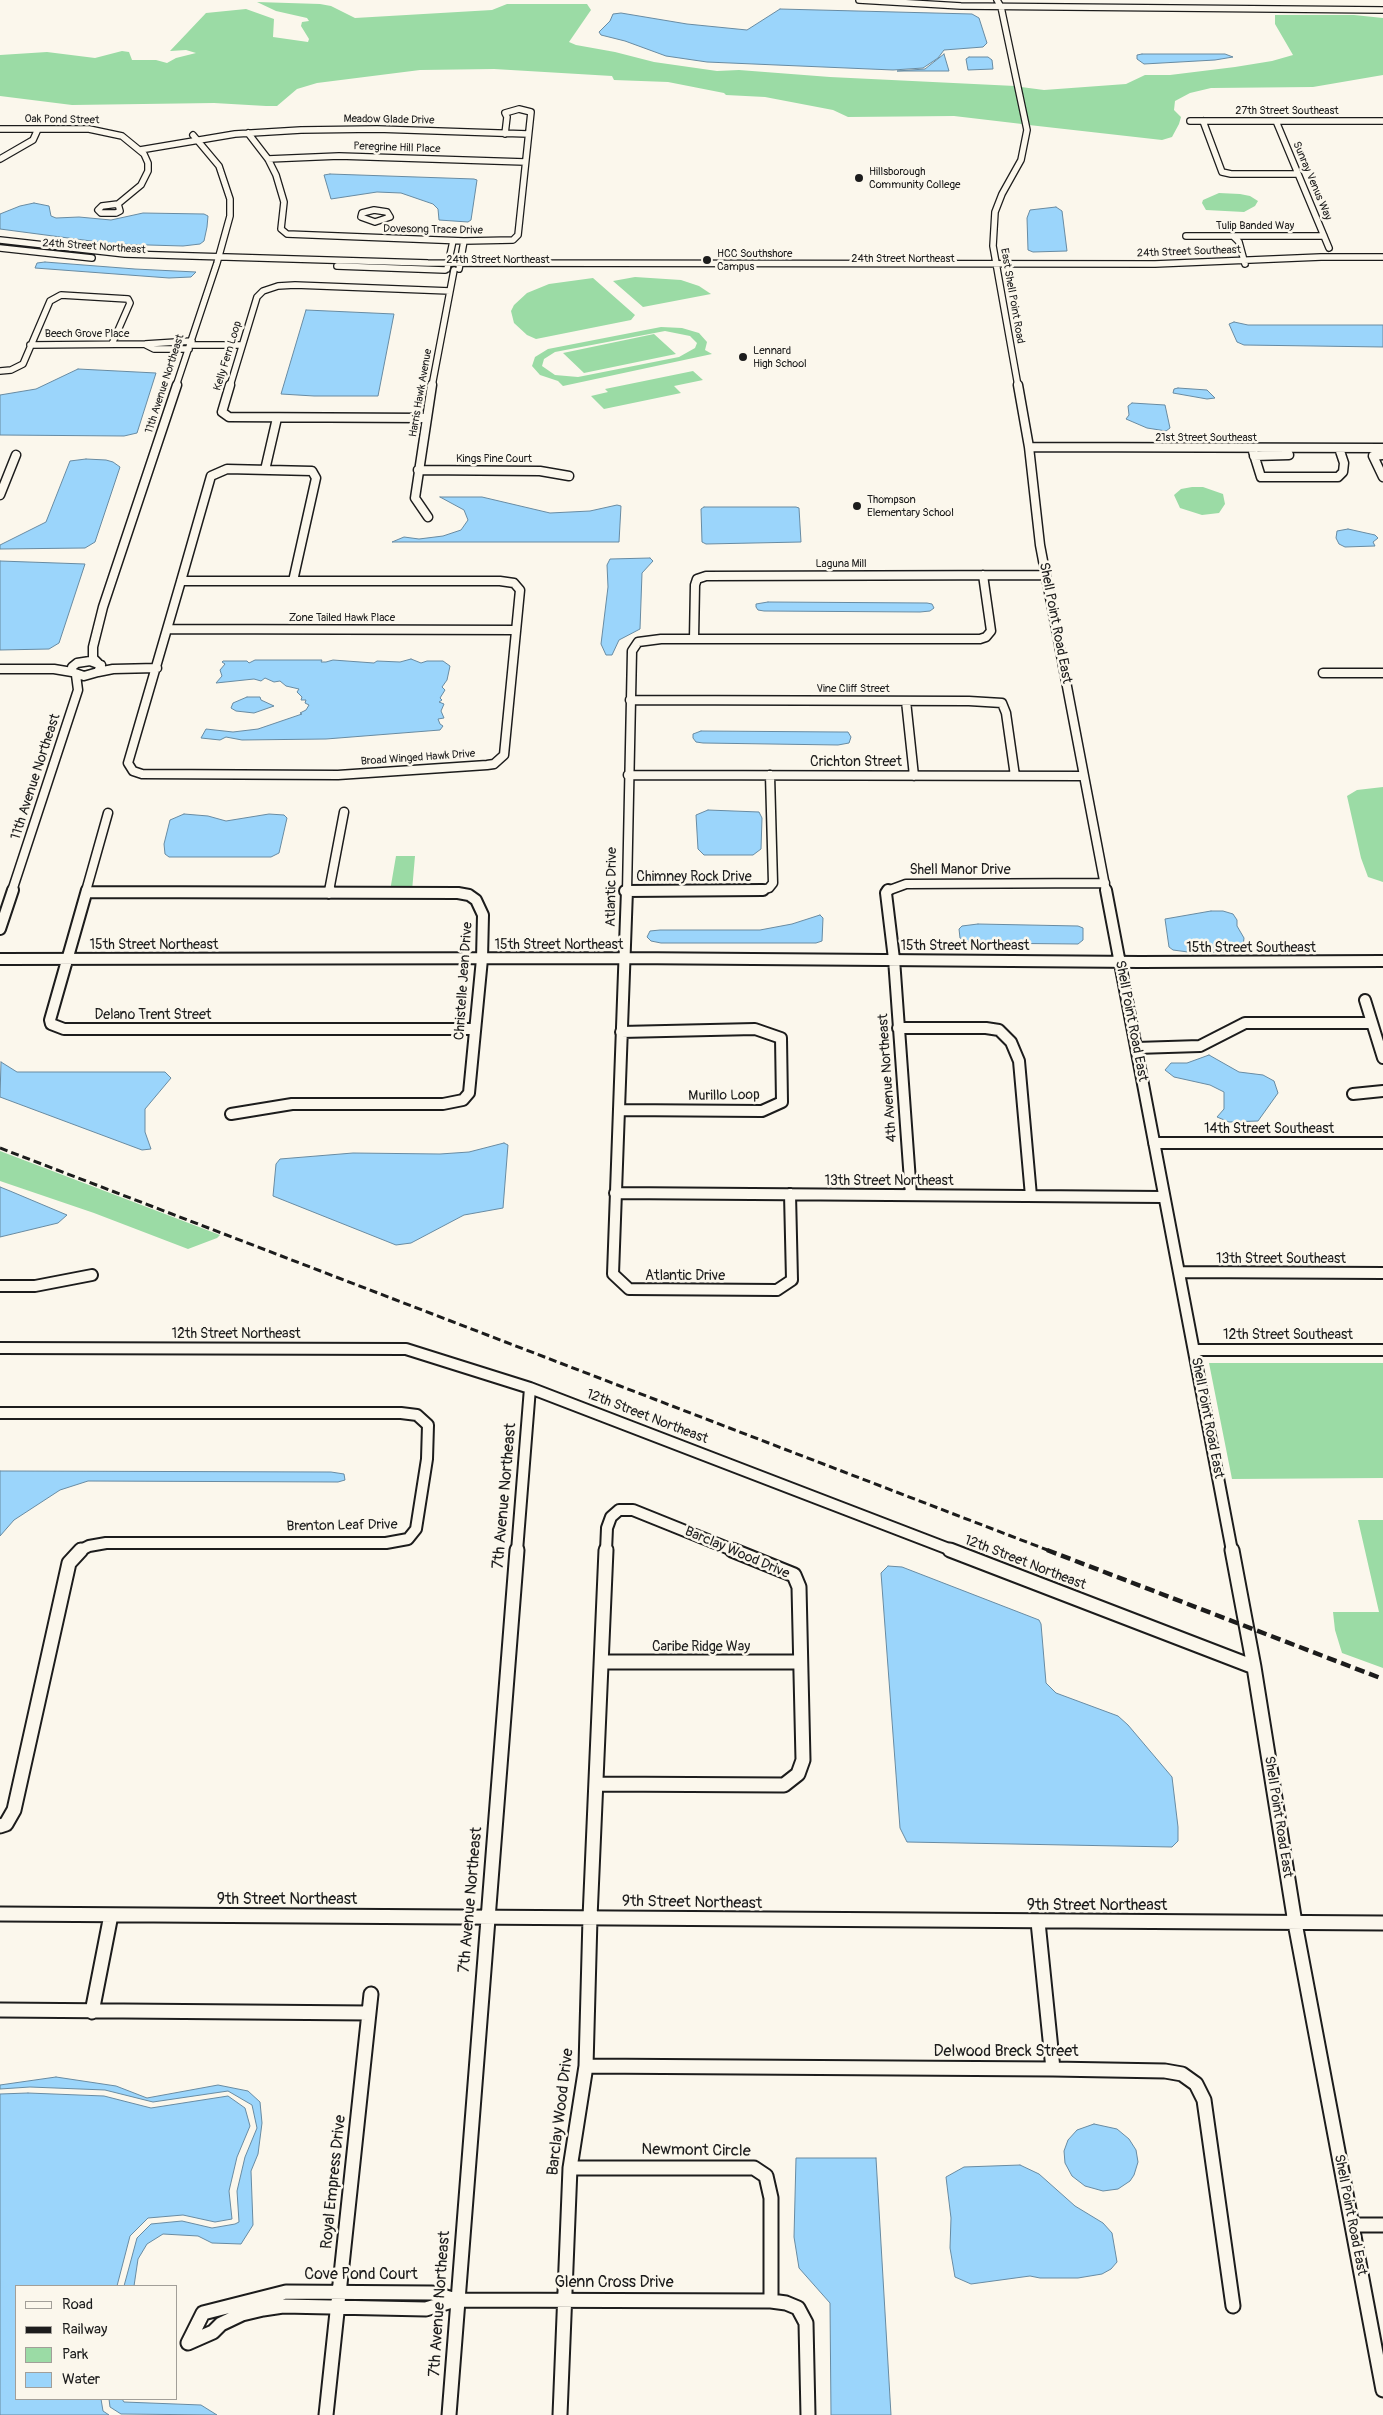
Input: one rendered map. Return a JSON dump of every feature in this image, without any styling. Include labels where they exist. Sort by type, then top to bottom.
[{"type":"street","points":[[859,0],[912,4],[999,3],[1007,1],[1383,4]]},
{"type":"street","points":[[914,0],[1383,10]]},
{"type":"street","name":"East Shell Point Road","points":[[999,3],[1026,130],[1021,160],[1002,194],[995,212],[992,236],[1029,447]]},
{"type":"street","name":"Dovesong Trace Drive","points":[[248,133],[268,159],[276,175],[284,202],[281,229],[283,232],[294,235],[452,241],[503,241],[516,237],[532,112],[519,109],[505,113],[507,117],[505,134]]},
{"type":"street","name":"27th Street Southeast","points":[[1190,121],[1383,122]]},
{"type":"street","points":[[1203,121],[1222,172],[1231,174],[1298,174]]},
{"type":"street","name":"Sunray Venus Way","points":[[1276,122],[1330,248]]},
{"type":"street","name":"Oak Pond Street","points":[[0,129],[88,129],[112,132],[122,136],[142,152]]},
{"type":"street","points":[[0,159],[33,140],[38,129]]},
{"type":"street","name":"Meadow Glade Drive","points":[[142,152],[241,137],[248,133],[346,129],[528,134]]},
{"type":"street","name":"11th Avenue Northeast","points":[[78,690],[75,668],[93,647],[103,607],[218,260],[230,216],[230,199],[219,166],[193,135]]},
{"type":"street","points":[[118,204],[141,186],[146,178],[148,163],[142,152]]},
{"type":"street","name":"Peregrine Hill Place","points":[[268,159],[339,156],[525,162]]},
{"type":"street","points":[[358,238],[370,221]]},
{"type":"street","name":"Tulip Banded Way","points":[[1186,236],[1233,238],[1324,236]]},
{"type":"street","points":[[1233,238],[1230,240],[1235,253],[1244,261]]},
{"type":"street","name":"24th Street Northeast","points":[[0,240],[101,252],[218,260],[454,267],[996,266]]},
{"type":"street","points":[[452,241],[454,267]]},
{"type":"street","points":[[454,267],[464,241]]},
{"type":"street","name":"24th Street Northeast","points":[[0,248],[123,261],[218,260]]},
{"type":"street","name":"24th Street Southeast","points":[[996,266],[1158,270],[1244,261],[1382,261]]},
{"type":"street","name":"Harris Hawk Avenue","points":[[428,517],[415,498],[426,418],[454,267]]},
{"type":"street","name":"Kelly Fern Loop","points":[[426,418],[229,417],[222,412],[257,297],[270,288],[295,285],[450,291]]},
{"type":"street","points":[[0,371],[20,367],[51,299],[70,294],[118,297],[129,301],[112,344]]},
{"type":"street","name":"Beech Grove Place","points":[[30,345],[145,344],[154,349],[190,345],[242,345]]},
{"type":"street","points":[[265,470],[277,418]]},
{"type":"street","name":"21st Street Southeast","points":[[1029,447],[1383,448]]},
{"type":"street","name":"Shell Point Road East","points":[[1029,447],[1046,575],[1254,1667],[1295,1923],[1383,2390]]},
{"type":"street","points":[[1252,448],[1261,477],[1338,477],[1343,472],[1344,463],[1339,448]]},
{"type":"street","points":[[0,495],[16,455]]},
{"type":"street","points":[[1254,456],[1289,455]]},
{"type":"street","points":[[1383,455],[1373,456],[1383,477]]},
{"type":"street","points":[[0,470],[10,470]]},
{"type":"street","name":"Broad Winged Hawk Drive","points":[[181,581],[508,582],[518,586],[520,590],[504,755],[494,764],[487,765],[338,775],[137,773],[129,767],[128,763],[211,476],[214,473],[227,470],[304,470],[315,474],[293,581]]},
{"type":"street","name":"Kings Pine Court","points":[[418,470],[540,471],[569,476]]},
{"type":"street","name":"Atlantic Drive","points":[[790,1194],[792,1280],[777,1290],[629,1289],[613,1274],[625,958],[625,891],[633,647],[638,642],[647,640],[980,639],[986,637],[991,632],[983,575]]},
{"type":"street","name":"Laguna Mill","points":[[694,639],[695,585],[697,579],[706,576],[1046,575]]},
{"type":"street","name":"Zone Tailed Hawk Place","points":[[168,629],[516,630]]},
{"type":"street","points":[[93,647],[93,658],[98,669]]},
{"type":"street","points":[[75,668],[98,669]]},
{"type":"street","points":[[0,669],[157,668]]},
{"type":"street","name":"11th Avenue Northeast","points":[[0,929],[78,690],[98,669]]},
{"type":"street","points":[[1323,673],[1383,673]]},
{"type":"street","name":"Vine Cliff Street","points":[[630,700],[1002,703],[1006,713],[1015,776]]},
{"type":"street","points":[[906,701],[914,776]]},
{"type":"street","name":"Crichton Street","points":[[628,775],[1084,776]]},
{"type":"street","name":"Chimney Rock Drive","points":[[625,891],[756,891],[769,888],[773,882],[770,775]]},
{"type":"street","points":[[329,893],[344,812]]},
{"type":"street","name":"Delano Trent Street","points":[[108,813],[50,1020],[51,1024],[64,1029],[475,1029]]},
{"type":"street","name":"Shell Manor Drive","points":[[894,959],[886,894],[888,889],[896,886],[916,884],[1105,883]]},
{"type":"street","name":"Christelle Jean Drive","points":[[87,892],[458,893],[469,895],[476,900],[482,915],[482,959],[469,1093],[462,1100],[443,1104],[292,1104],[231,1114]]},
{"type":"street","name":"15th Street Northeast","points":[[0,959],[625,958],[1119,960]]},
{"type":"street","name":"4th Avenue Northeast","points":[[894,959],[910,1195]]},
{"type":"street","name":"15th Street Southeast","points":[[1119,960],[1140,962],[1383,961]]},
{"type":"street","points":[[1365,1000],[1383,1058]]},
{"type":"street","points":[[1136,1048],[1200,1046],[1245,1023],[1372,1023]]},
{"type":"street","points":[[898,1028],[986,1028],[999,1030],[1011,1042],[1019,1061],[1032,1196]]},
{"type":"street","name":"Murillo Loop","points":[[619,1110],[762,1111],[782,1102],[781,1038],[755,1029],[621,1032]]},
{"type":"street","points":[[1353,1094],[1383,1091]]},
{"type":"street","name":"14th Street Southeast","points":[[1154,1143],[1383,1143]]},
{"type":"street","name":"13th Street Northeast","points":[[615,1192],[1163,1197]]},
{"type":"street","name":"13th Street Southeast","points":[[1179,1272],[1383,1273]]},
{"type":"street","points":[[0,1286],[35,1286],[92,1275]]},
{"type":"street","name":"12th Street Northeast","points":[[0,1348],[406,1349],[530,1388],[1254,1667]]},
{"type":"street","name":"12th Street Southeast","points":[[1194,1350],[1383,1350]]},
{"type":"street","name":"7th Avenue Northeast","points":[[448,2415],[486,1917],[530,1388]]},
{"type":"street","name":"Brenton Leaf Drive","points":[[0,1413],[401,1413],[418,1414],[428,1425],[427,1458],[416,1529],[408,1539],[386,1543],[106,1543],[89,1546],[77,1552],[69,1563],[14,1810],[6,1824],[0,1826]]},
{"type":"street","name":"Barclay Wood Drive","points":[[560,2415],[570,2168],[586,2066],[590,1918],[607,1528],[611,1517],[618,1510],[633,1510],[794,1575],[799,1587],[803,1760],[798,1774],[784,1785],[596,1784]]},
{"type":"street","name":"Caribe Ridge Way","points":[[602,1662],[800,1662]]},
{"type":"street","name":"9th Street Northeast","points":[[0,1914],[1383,1923]]},
{"type":"street","points":[[92,2012],[110,1915]]},
{"type":"street","points":[[1038,1922],[1053,2069]]},
{"type":"street","name":"Royal Empress Drive","points":[[326,2415],[371,1994]]},
{"type":"street","points":[[0,2010],[369,2013]]},
{"type":"street","name":"Delwood Breck Street","points":[[586,2066],[1053,2069],[1165,2071],[1182,2074],[1196,2084],[1204,2100],[1233,2306]]},
{"type":"street","name":"Newmont Circle","points":[[570,2168],[754,2168],[766,2176],[771,2198],[771,2302]]},
{"type":"street","points":[[1352,2225],[1383,2225]]},
{"type":"street","name":"Cove Pond Court","points":[[286,2292],[432,2293],[456,2300],[426,2309],[283,2306],[264,2309],[242,2314],[221,2324],[213,2332],[188,2343],[203,2313],[221,2306],[286,2292]]},
{"type":"street","name":"Glenn Cross Drive","points":[[456,2300],[771,2302]]},
{"type":"street","points":[[771,2302],[786,2303],[798,2308],[806,2323],[808,2415]]},
{"type":"green space","points":[[257,2],[320,4],[331,6],[355,18],[492,10],[507,4],[587,4],[591,10],[569,42],[576,45],[654,62],[717,71],[739,70],[830,77],[1015,86],[1022,124],[954,116],[848,117],[833,110],[765,97],[726,95],[724,93],[668,82],[614,80],[612,76],[494,69],[420,70],[317,83],[297,89],[277,106],[214,103],[72,105],[0,96],[0,55],[47,52],[95,58],[122,51],[129,52],[132,60],[156,60],[167,63],[176,58],[196,53],[186,50],[170,51],[206,13],[246,9],[274,19],[273,37],[308,42],[309,39],[301,26],[302,22],[309,21],[307,18],[276,11]]},
{"type":"green space","points":[[1275,15],[1354,15],[1383,18],[1383,75],[1313,87],[1211,88],[1190,93],[1175,101],[1174,110],[1181,117],[1179,124],[1172,137],[1162,140],[1029,125],[1021,87],[1044,90],[1126,84],[1145,75],[1170,75],[1235,67],[1272,61],[1293,55],[1275,24]]},
{"type":"green space","points":[[1219,193],[1250,196],[1258,201],[1255,206],[1244,212],[1206,210],[1202,203],[1203,200]]},
{"type":"green space","points":[[635,277],[681,280],[699,286],[711,294],[643,307],[613,281]]},
{"type":"green space","points":[[593,278],[635,315],[631,320],[536,339],[527,335],[514,323],[511,311],[514,305],[527,293],[549,284]]},
{"type":"green space","points":[[661,327],[682,328],[699,333],[707,342],[705,350],[712,354],[563,386],[558,381],[540,375],[532,366],[535,357],[548,349]],"holes":[[[665,331],[690,336],[697,343],[695,348],[679,357],[578,377],[555,375],[542,366],[544,359],[555,352]]]},
{"type":"green space","points":[[654,334],[676,354],[584,373],[563,353]]},
{"type":"green space","points":[[693,371],[703,380],[674,386],[681,393],[604,409],[591,396],[608,392],[605,389]]},
{"type":"green space","points":[[1203,487],[1223,494],[1225,504],[1219,513],[1202,515],[1180,508],[1174,495],[1181,489]]},
{"type":"green space","points":[[1383,787],[1383,882],[1368,877],[1361,858],[1347,796],[1357,790]]},
{"type":"green space","points":[[396,856],[415,856],[412,891],[390,891]]},
{"type":"green space","points":[[0,1151],[220,1235],[217,1238],[188,1249],[94,1213],[0,1181]]},
{"type":"green space","points":[[1209,1363],[1383,1363],[1383,1478],[1232,1479]]},
{"type":"green space","points":[[1358,1520],[1383,1520],[1383,1668],[1342,1653],[1335,1630],[1333,1612],[1379,1612]]},
{"type":"water","points":[[780,9],[972,14],[979,18],[987,43],[983,47],[944,50],[938,58],[923,68],[893,70],[707,62],[666,56],[625,41],[601,35],[599,32],[610,21],[613,14],[621,13],[687,24],[747,30]]},
{"type":"water","points":[[944,54],[949,71],[897,71],[925,69]]},
{"type":"water","points":[[1225,54],[1233,57],[1215,60],[1144,64],[1137,59],[1137,55]]},
{"type":"water","points":[[969,57],[988,57],[992,60],[993,69],[968,70],[966,59]]},
{"type":"water","points":[[324,175],[474,179],[477,180],[471,220],[468,222],[439,220],[438,209],[433,204],[401,193],[377,192],[331,199]]},
{"type":"water","points":[[34,203],[49,206],[51,216],[56,218],[79,217],[111,220],[143,213],[204,214],[208,216],[207,227],[204,241],[200,244],[183,246],[114,244],[0,229],[0,214]]},
{"type":"water","points":[[1056,207],[1062,211],[1067,251],[1033,252],[1028,250],[1027,218],[1030,210]]},
{"type":"water","points":[[37,263],[196,272],[191,277],[169,278],[35,268]]},
{"type":"water","points":[[306,310],[394,314],[378,396],[281,394]]},
{"type":"water","points":[[1234,322],[1248,325],[1383,325],[1383,347],[1244,345],[1237,342],[1229,324]]},
{"type":"water","points":[[78,369],[156,373],[137,433],[124,436],[0,435],[0,395],[36,389]]},
{"type":"water","points":[[1174,389],[1207,390],[1215,398],[1207,399],[1173,393]]},
{"type":"water","points":[[1132,403],[1165,405],[1170,428],[1166,431],[1147,428],[1126,419],[1129,415],[1128,406]]},
{"type":"water","points":[[86,459],[106,460],[120,467],[95,542],[85,548],[0,549],[0,545],[46,522],[70,461]]},
{"type":"water","points":[[440,497],[482,497],[550,513],[590,511],[617,505],[621,506],[619,542],[392,542],[404,537],[419,539],[443,536],[461,530],[468,520],[464,510]]},
{"type":"water","points":[[704,507],[799,508],[801,542],[706,544],[702,542],[701,509]]},
{"type":"water","points":[[1348,529],[1375,535],[1378,538],[1373,542],[1375,546],[1345,547],[1339,544],[1336,538],[1337,531]]},
{"type":"water","points":[[650,558],[653,561],[642,573],[640,629],[619,640],[612,655],[606,655],[601,644],[608,587],[607,565],[610,559]]},
{"type":"water","points":[[0,561],[85,564],[59,643],[49,649],[0,650]]},
{"type":"water","points":[[768,602],[927,603],[932,604],[934,608],[930,611],[920,612],[764,611],[758,610],[756,607],[756,604]]},
{"type":"water","points":[[411,659],[421,663],[443,661],[450,666],[447,680],[442,687],[445,690],[440,698],[442,700],[439,702],[444,704],[441,711],[444,718],[438,719],[443,726],[440,730],[326,739],[242,740],[226,737],[220,740],[201,738],[206,729],[233,732],[258,729],[302,714],[300,713],[306,710],[309,705],[305,703],[306,700],[301,700],[302,697],[297,692],[299,689],[286,686],[280,681],[274,682],[265,678],[261,681],[254,679],[216,683],[222,676],[220,670],[225,664],[223,661],[247,661],[249,663],[255,660],[322,660],[321,662],[326,662],[333,660],[374,663],[377,661],[400,662]]},
{"type":"water","points":[[247,697],[260,697],[261,700],[274,706],[254,713],[236,711],[231,708],[233,703]]},
{"type":"water","points":[[701,731],[848,732],[851,737],[849,743],[838,745],[696,742],[693,734]]},
{"type":"water","points":[[708,810],[759,812],[762,818],[761,849],[753,855],[704,855],[698,849],[696,815]]},
{"type":"water","points":[[184,814],[208,816],[226,821],[269,814],[284,815],[287,818],[279,853],[271,857],[169,857],[165,854],[164,844],[170,820]]},
{"type":"water","points":[[1211,911],[1223,911],[1233,914],[1244,938],[1243,947],[1233,952],[1188,952],[1173,950],[1169,947],[1165,919]]},
{"type":"water","points":[[820,915],[823,918],[822,941],[816,943],[661,943],[651,941],[647,937],[650,931],[660,930],[760,930],[792,924]]},
{"type":"water","points":[[978,924],[1078,926],[1083,928],[1083,940],[1078,944],[972,943],[960,938],[959,929],[962,926]]},
{"type":"water","points":[[1209,1055],[1239,1072],[1263,1075],[1274,1081],[1278,1093],[1258,1121],[1229,1122],[1217,1117],[1224,1109],[1224,1092],[1210,1085],[1174,1077],[1165,1070],[1171,1063],[1187,1063]]},
{"type":"water","points":[[1,1062],[17,1072],[165,1072],[171,1078],[145,1109],[145,1132],[151,1149],[142,1150],[0,1097]]},
{"type":"water","points":[[504,1143],[508,1145],[503,1208],[464,1215],[411,1243],[396,1245],[273,1196],[276,1164],[280,1159],[353,1153],[440,1154],[469,1152]]},
{"type":"water","points":[[0,1187],[67,1215],[58,1223],[0,1237]]},
{"type":"water","points":[[0,1471],[331,1472],[344,1474],[345,1480],[338,1482],[88,1481],[60,1490],[14,1520],[0,1536]]},
{"type":"water","points":[[888,1566],[902,1567],[1039,1620],[1041,1624],[1046,1683],[1056,1693],[1118,1716],[1128,1725],[1172,1777],[1178,1841],[1172,1847],[907,1842],[900,1828],[881,1573]]},
{"type":"water","points":[[56,2077],[116,2086],[147,2098],[218,2085],[248,2091],[260,2102],[262,2123],[258,2154],[251,2171],[253,2225],[241,2244],[212,2243],[198,2236],[163,2234],[147,2244],[138,2259],[134,2285],[124,2285],[137,2238],[151,2224],[182,2221],[212,2228],[239,2222],[237,2191],[245,2157],[257,2128],[252,2105],[228,2091],[153,2102],[105,2090],[30,2087],[0,2089],[0,2085]]},
{"type":"water","points":[[28,2093],[104,2096],[151,2108],[228,2096],[245,2108],[250,2126],[237,2157],[229,2191],[232,2219],[215,2222],[183,2215],[148,2218],[130,2236],[117,2285],[15,2285],[15,2400],[101,2400],[103,2411],[109,2415],[0,2415],[0,2094]]},
{"type":"water","points":[[1094,2124],[1117,2129],[1129,2139],[1136,2150],[1138,2162],[1134,2175],[1130,2181],[1118,2189],[1103,2191],[1085,2186],[1072,2176],[1065,2163],[1064,2151],[1068,2140],[1077,2130]]},
{"type":"water","points":[[796,2158],[876,2158],[891,2415],[831,2415],[830,2303],[799,2268],[794,2237]]},
{"type":"water","points":[[1020,2165],[1039,2174],[1075,2206],[1103,2223],[1112,2233],[1117,2262],[1111,2269],[1102,2274],[1078,2278],[1040,2278],[1030,2276],[971,2284],[955,2277],[950,2248],[951,2218],[946,2177],[964,2167]]},
{"type":"water","points":[[109,2400],[201,2405],[217,2415],[121,2414],[110,2407]]},
{"type":"railway","points":[[0,1148],[1050,1551]]},
{"type":"railway","points":[[1047,1550],[1383,1679]]},
{"type":"place","name":"Hillsborough Community College","points":[[859,178]]},
{"type":"place","name":"HCC Southshore Campus","points":[[707,260]]},
{"type":"place","name":"Lennard High School","points":[[743,357]]},
{"type":"place","name":"Thompson Elementary School","points":[[857,506]]}]
